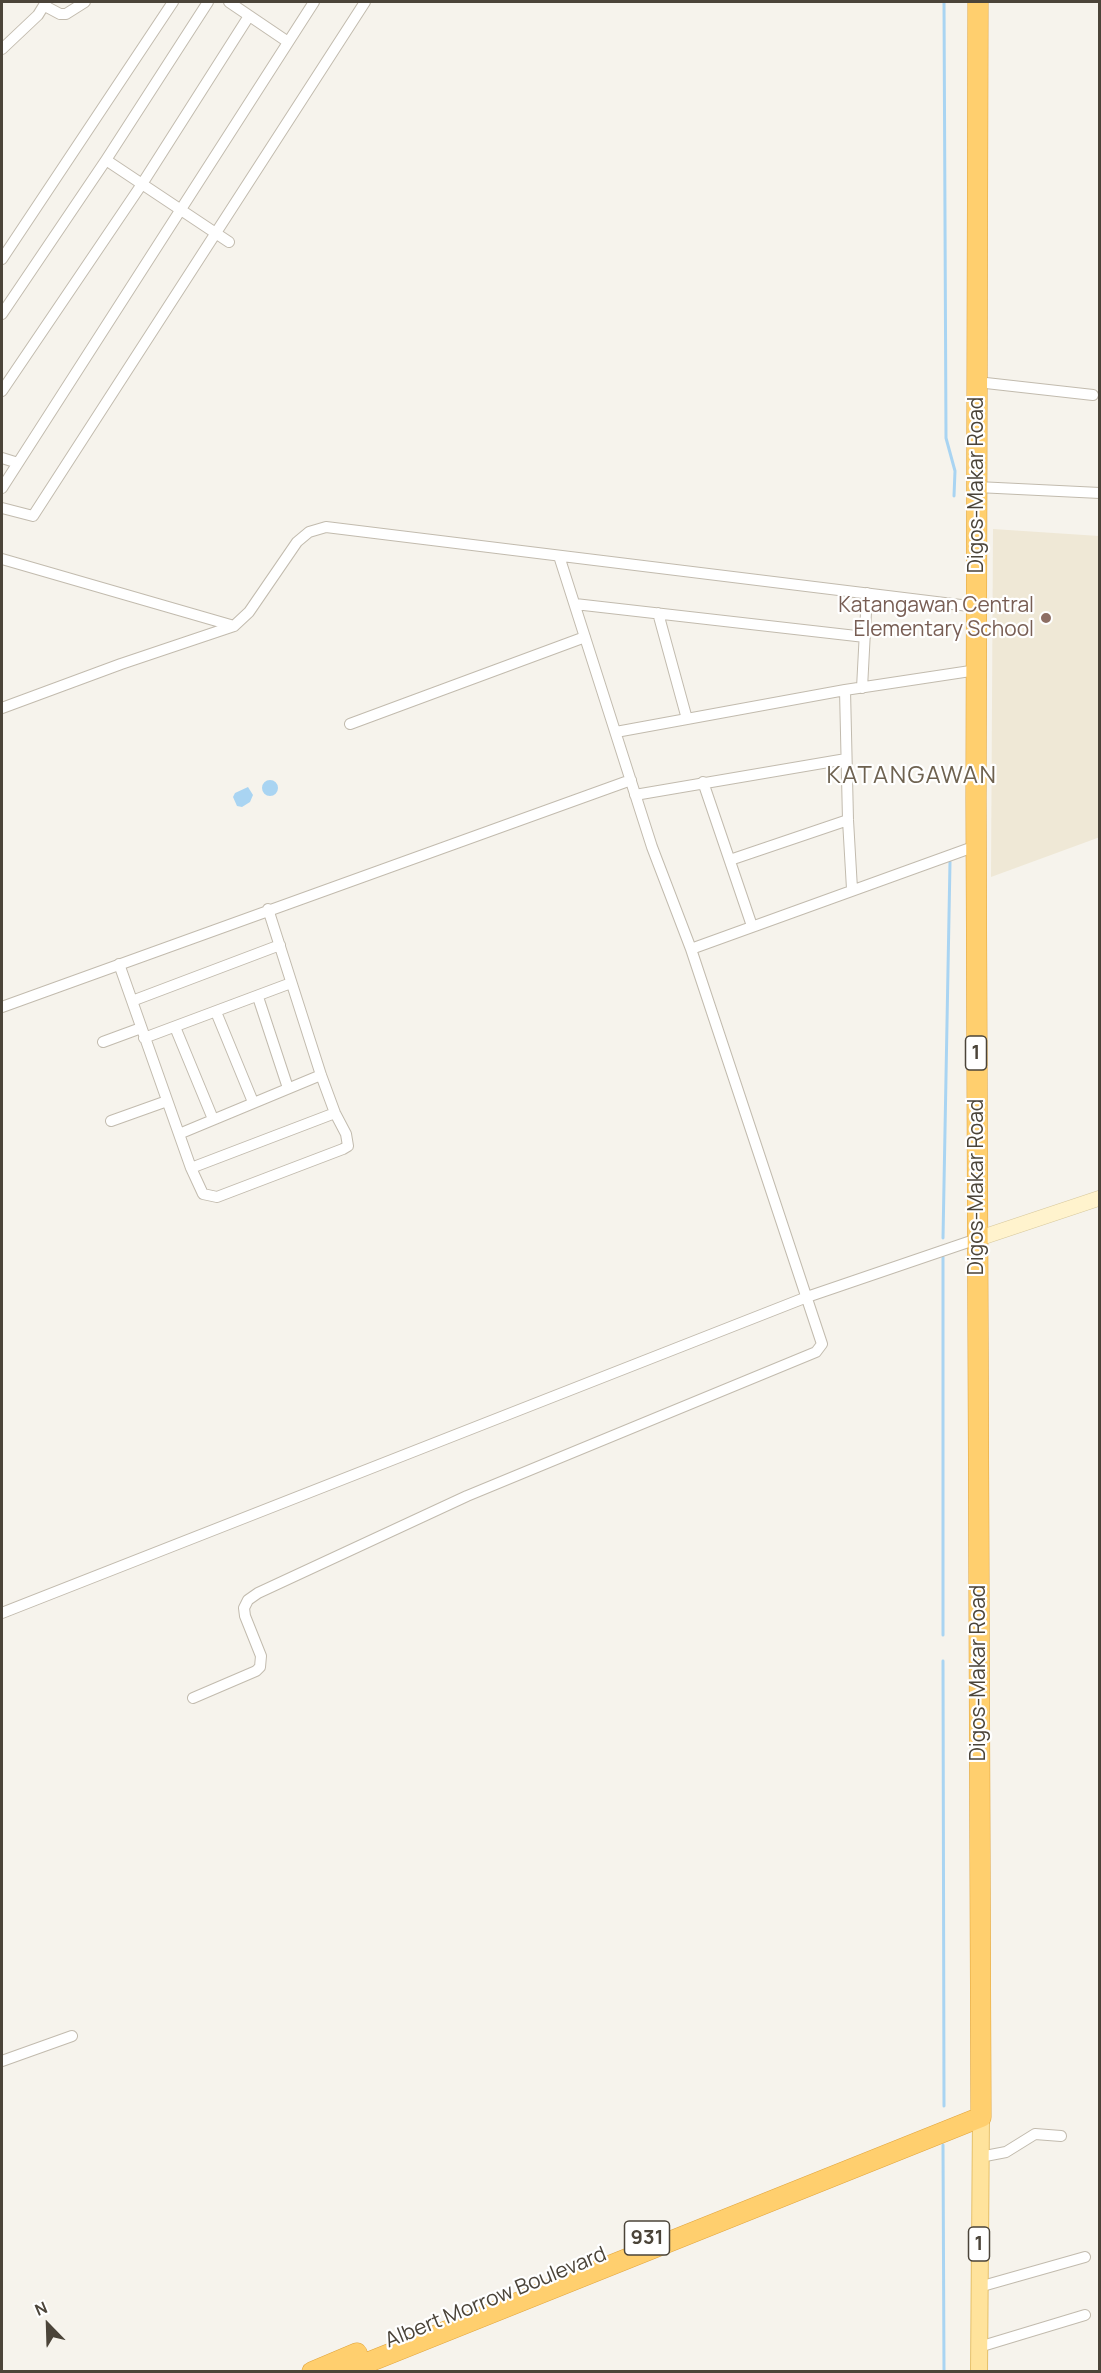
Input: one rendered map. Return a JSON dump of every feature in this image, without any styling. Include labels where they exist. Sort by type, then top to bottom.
[{"type":"highway","name":"Digos-Makar Road","points":[[978,2],[976,846],[981,2111]]},
{"type":"highway","name":"Albert Morrow Boulevard","points":[[312,2372],[981,2111]]},
{"type":"highway","name":"Albert Morrow Boulevard","points":[[344,2372],[981,2111]]},
{"type":"main road","name":"Digos-Makar Road","points":[[979,2372],[981,2111]]},
{"type":"street","points":[[2,49],[45,4],[60,14],[66,14],[85,2]]},
{"type":"street","points":[[2,259],[173,2]]},
{"type":"street","points":[[2,314],[106,160],[208,2]]},
{"type":"street","points":[[229,2],[288,42]]},
{"type":"street","points":[[2,488],[314,2]]},
{"type":"street","points":[[2,508],[33,516],[365,2]]},
{"type":"street","points":[[2,391],[142,184],[249,15]]},
{"type":"street","points":[[106,160],[229,242]]},
{"type":"street","points":[[977,382],[1093,395]]},
{"type":"street","points":[[2,458],[18,463]]},
{"type":"street","points":[[977,487],[1100,493]]},
{"type":"street","points":[[2,708],[121,664],[234,626],[249,612],[297,542],[309,532],[326,527],[977,607]]},
{"type":"street","points":[[193,1698],[256,1671],[260,1667],[261,1656],[244,1608],[248,1600],[258,1593],[467,1496],[816,1352],[822,1344],[691,949],[635,795],[559,556]]},
{"type":"street","points":[[2,560],[234,626]]},
{"type":"street","points":[[862,688],[867,593]]},
{"type":"street","points":[[574,604],[865,637]]},
{"type":"street","points":[[658,613],[687,719]]},
{"type":"street","points":[[350,724],[585,637]]},
{"type":"street","points":[[616,732],[845,690],[977,670]]},
{"type":"street","points":[[845,690],[852,889]]},
{"type":"street","points":[[635,795],[846,759]]},
{"type":"street","points":[[2,1007],[268,909],[631,780]]},
{"type":"street","points":[[703,782],[752,926]]},
{"type":"street","points":[[730,860],[848,820]]},
{"type":"street","points":[[691,949],[976,846]]},
{"type":"street","points":[[119,964],[191,1168],[203,1194],[217,1197],[345,1148],[348,1142],[321,1075],[268,909]]},
{"type":"street","points":[[132,1001],[280,945]]},
{"type":"street","points":[[103,1042],[175,1027],[291,983]]},
{"type":"street","points":[[258,997],[288,1088]]},
{"type":"street","points":[[216,1012],[252,1102]]},
{"type":"street","points":[[175,1027],[213,1119]]},
{"type":"street","points":[[179,1134],[321,1075]]},
{"type":"street","points":[[111,1121],[166,1101]]},
{"type":"street","points":[[191,1168],[335,1113]]},
{"type":"street","points":[[2,1613],[807,1297],[1100,1198]]},
{"type":"street","points":[[2,2061],[72,2036]]},
{"type":"street","points":[[980,2157],[1006,2152],[1035,2134],[1061,2136]]},
{"type":"street","points":[[979,2287],[1085,2257]]},
{"type":"street","points":[[978,2347],[1085,2315]]},
{"type":"shaded area","points":[[993,529],[1099,536],[1100,837],[991,877]]},
{"type":"water","points":[[267,780],[273,780],[278,788],[276,794],[267,796],[262,791],[262,785]]},
{"type":"water","points":[[248,787],[253,795],[250,802],[242,807],[237,806],[233,797],[235,793]]},
{"type":"waterway","points":[[944,2],[946,438],[955,471],[954,496]]},
{"type":"waterway","points":[[943,1238],[950,862]]},
{"type":"waterway","points":[[943,1257],[943,1635]]},
{"type":"waterway","points":[[943,1661],[944,2106]]},
{"type":"waterway","points":[[943,2145],[944,2372]]},
{"type":"place","name":"Katangawan Central Elementary School","points":[[1046,618]]},
{"type":"district","name":"KATANGAWAN","points":[[912,776]]}]
